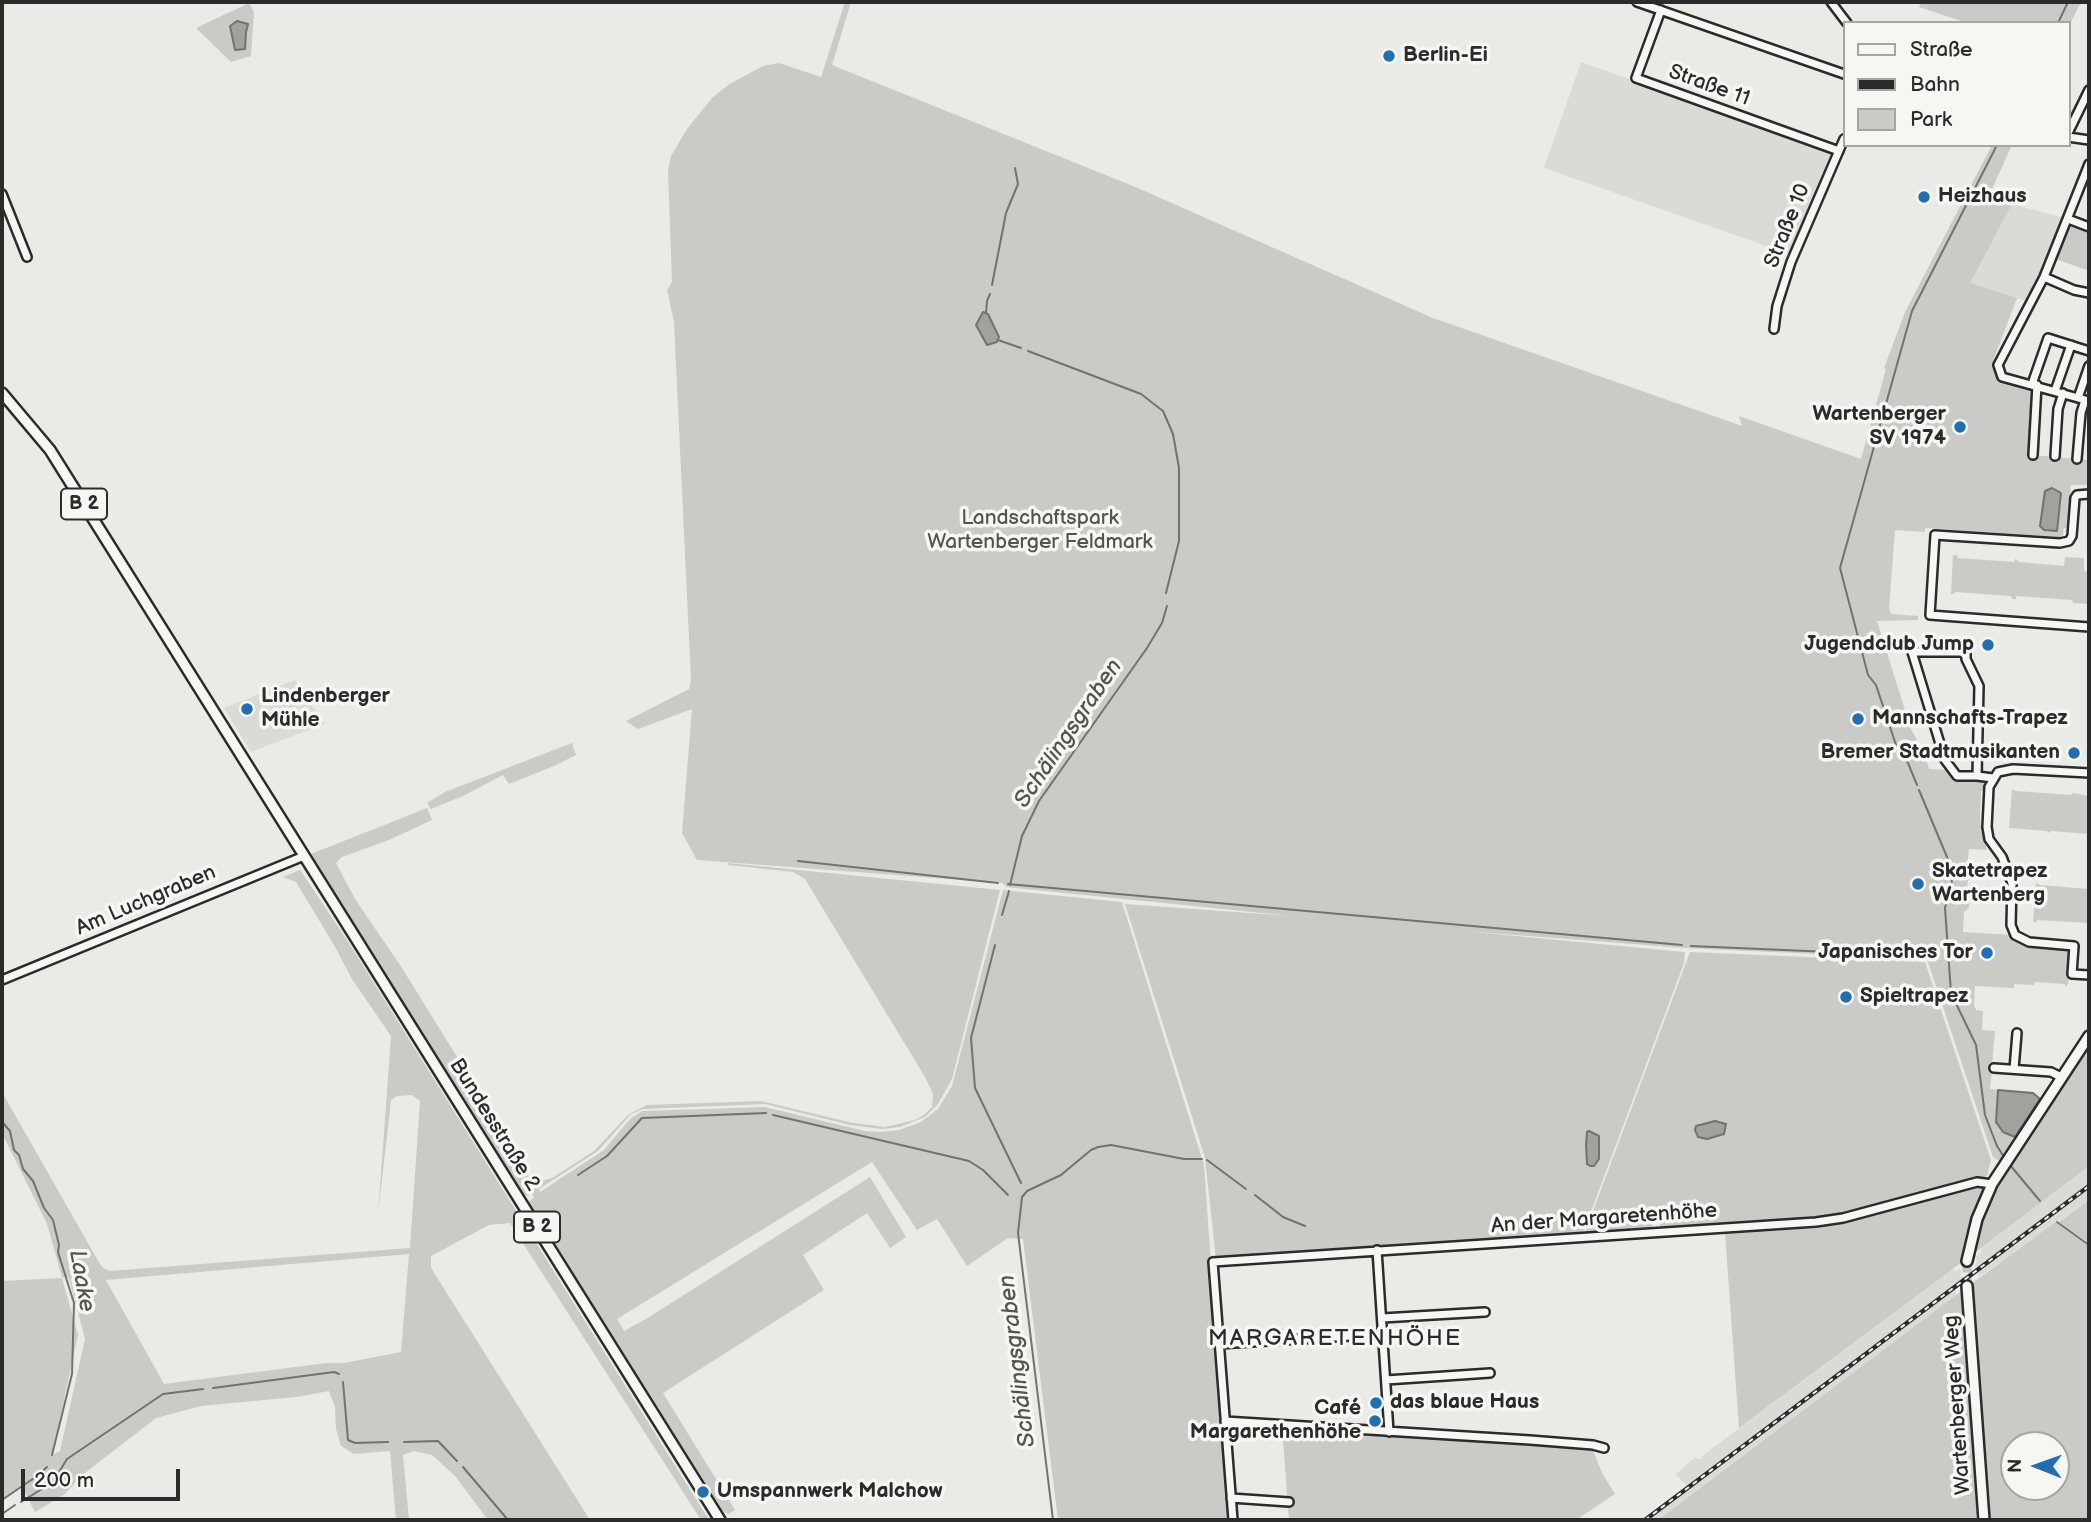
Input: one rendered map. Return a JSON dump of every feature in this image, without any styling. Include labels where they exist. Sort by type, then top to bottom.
[{"type":"main road","name":"B 2","points":[[2,393],[50,450],[304,856]]},
{"type":"main road","name":"Bundesstraße 2","points":[[304,856],[720,1520]]},
{"type":"main road","points":[[1968,1261],[1977,1219],[1992,1184],[2089,1036]]},
{"type":"main road","name":"Wartenberger Weg","points":[[1966,1286],[1984,1520]]},
{"type":"street","points":[[1637,2],[1842,73]]},
{"type":"street","points":[[1831,2],[1845,21]]},
{"type":"street","name":"Straße 11","points":[[1661,10],[1636,78],[1839,151]]},
{"type":"street","points":[[2070,132],[2086,107],[2089,90]]},
{"type":"street","points":[[2070,135],[2089,140]]},
{"type":"street","name":"Straße 10","points":[[1774,329],[1777,306],[1791,262],[1842,144]]},
{"type":"street","points":[[2084,399],[2002,377],[1998,365],[2043,276],[2089,164]]},
{"type":"street","points":[[2,194],[27,257]]},
{"type":"street","points":[[2068,219],[2089,227]]},
{"type":"street","points":[[2043,276],[2074,290],[2089,293]]},
{"type":"street","points":[[2033,455],[2035,385],[2048,338],[2089,351]]},
{"type":"street","points":[[2054,456],[2059,392],[2071,345]]},
{"type":"street","points":[[2077,459],[2089,366]]},
{"type":"street","points":[[2089,494],[2077,495],[2075,498],[2072,536],[2069,541],[2060,543],[1936,535],[1930,615],[2089,627]]},
{"type":"street","points":[[1978,776],[1979,686],[1966,659],[1966,652],[1912,652],[1945,760],[1958,776],[1993,778]]},
{"type":"street","points":[[2089,773],[2013,769],[1998,772],[1989,787],[1987,827],[1989,839],[2002,858],[2012,883],[2012,929],[2015,935],[2029,942],[2074,946],[2072,974],[2089,975]]},
{"type":"street","name":"Am Luchgraben","points":[[2,980],[304,856]]},
{"type":"street","points":[[2014,1069],[2017,1033]]},
{"type":"street","points":[[1994,1068],[2051,1072],[2061,1077]]},
{"type":"street","name":"An der Margaretenhöhe","points":[[1219,1344],[1213,1262],[1816,1222],[1843,1218],[1977,1182],[1992,1184]]},
{"type":"street","points":[[1377,1250],[1389,1432]]},
{"type":"street","points":[[1382,1318],[1485,1312]]},
{"type":"street","points":[[1233,1520],[1219,1344],[1383,1334]]},
{"type":"street","points":[[1386,1380],[1490,1373]]},
{"type":"street","points":[[1225,1420],[1537,1440],[1604,1448]]},
{"type":"street","points":[[1231,1497],[1289,1502]]},
{"type":"shaded area","points":[[237,21],[248,24],[245,49],[235,50],[230,26]]},
{"type":"shaded area","points":[[1581,62],[1836,152],[1817,189],[1792,255],[1544,168]]},
{"type":"shaded area","points":[[2012,204],[2065,218],[2029,302],[1969,283]]},
{"type":"shaded area","points":[[983,312],[988,314],[999,337],[997,342],[987,345],[976,325]]},
{"type":"shaded area","points":[[2052,488],[2061,493],[2057,531],[2044,530],[2040,526],[2045,491]]},
{"type":"shaded area","points":[[295,680],[324,724],[251,752],[224,708]]},
{"type":"shaded area","points":[[1998,1090],[2033,1093],[2040,1099],[2015,1137],[2003,1132],[1996,1122]]},
{"type":"shaded area","points":[[1715,1121],[1726,1124],[1724,1134],[1707,1139],[1698,1137],[1696,1126]]},
{"type":"shaded area","points":[[1589,1131],[1599,1136],[1599,1159],[1594,1166],[1587,1164],[1586,1145]]},
{"type":"shaded area","points":[[2089,1166],[2089,1200],[1979,1277],[1975,1257],[1982,1247]]},
{"type":"shaded area","points":[[1960,1268],[1962,1279],[1956,1283],[1956,1295],[1658,1520],[1641,1520],[1687,1486],[1676,1474],[1693,1459],[1702,1459],[1702,1456],[1953,1269],[1956,1271]]},
{"type":"green space","name":"Landschaftspark Wartenberger Feldmark","points":[[845,2],[851,2],[832,65],[1133,186],[1433,318],[1742,426],[1739,416],[1861,459],[1886,369],[1884,368],[1905,312],[1991,147],[2011,147],[1988,198],[2012,204],[1970,283],[2017,298],[1993,361],[1998,379],[2031,387],[2031,392],[2036,392],[2032,455],[2089,460],[2089,485],[2071,485],[2067,528],[2064,528],[2060,537],[1925,528],[1925,532],[1895,530],[1889,608],[1891,614],[1918,616],[1918,620],[1877,621],[1911,729],[1924,752],[1929,769],[1950,770],[1954,778],[1988,783],[1986,791],[1981,791],[1980,818],[1987,850],[1969,849],[1969,908],[1964,912],[1963,932],[2012,935],[2018,941],[2036,945],[2036,949],[2051,949],[2051,946],[2067,948],[2070,952],[2068,984],[2065,987],[2065,984],[2035,982],[2034,985],[2014,984],[2014,988],[1975,986],[1974,1005],[1976,1010],[1983,1011],[1982,1030],[1995,1031],[1990,1089],[1998,1090],[1996,1122],[2003,1132],[2016,1139],[2001,1162],[1993,1157],[1927,959],[1685,948],[1463,931],[1685,952],[1684,963],[1583,1233],[1216,1260],[1205,1158],[1125,904],[1291,916],[1006,887],[1003,883],[697,860],[682,833],[692,709],[638,729],[626,721],[689,689],[691,680],[674,322],[667,290],[672,282],[668,171],[671,156],[687,129],[712,98],[728,85],[763,66],[779,63],[821,77]]},
{"type":"green space","points":[[1921,2],[2081,2],[2070,24],[2070,21],[1961,21],[1919,7]]},
{"type":"green space","points":[[249,3],[254,12],[251,56],[231,62],[196,28]]},
{"type":"green space","points":[[2072,224],[2089,230],[2089,271],[2056,259]]},
{"type":"green space","points":[[1953,555],[1958,558],[2014,562],[2015,559],[2019,562],[2064,566],[2065,557],[2084,558],[2084,571],[2089,572],[2089,604],[2073,603],[2072,600],[2016,596],[2016,599],[2012,599],[2011,596],[1955,592],[1951,594]]},
{"type":"green space","points":[[572,743],[576,755],[554,766],[509,784],[503,775],[431,809],[427,803],[445,792]]},
{"type":"green space","points":[[2012,789],[2089,796],[2089,834],[2009,828]]},
{"type":"green space","points":[[427,808],[432,820],[389,840],[342,857],[336,863],[355,899],[402,968],[529,1177],[538,1182],[552,1178],[594,1151],[629,1114],[647,1105],[761,1101],[853,1123],[885,1127],[915,1120],[932,1107],[933,1094],[925,1077],[805,879],[793,872],[728,863],[1000,890],[952,1079],[938,1104],[925,1117],[900,1127],[882,1129],[850,1125],[765,1104],[643,1109],[631,1114],[598,1151],[539,1189],[540,1192],[604,1150],[630,1119],[642,1111],[765,1107],[865,1131],[881,1132],[899,1130],[921,1122],[938,1109],[952,1086],[1003,890],[1122,902],[1204,1165],[1229,1520],[1058,1520],[1023,1239],[1008,1238],[967,1266],[937,1219],[917,1230],[872,1162],[617,1319],[624,1331],[646,1319],[870,1177],[906,1237],[890,1248],[867,1213],[803,1255],[824,1290],[663,1393],[735,1510],[728,1514],[722,1510],[529,1202],[534,1197],[532,1194],[525,1196],[311,854]]},
{"type":"green space","points":[[300,870],[349,943],[709,1520],[701,1520],[510,1223],[489,1225],[431,1256],[431,1268],[590,1520],[488,1520],[455,1476],[432,1455],[414,1451],[403,1455],[409,1520],[396,1520],[390,1451],[354,1454],[341,1446],[336,1429],[335,1407],[329,1391],[296,1397],[201,1406],[156,1418],[81,1476],[65,1494],[35,1512],[22,1487],[2,1499],[2,1281],[62,1278],[78,1335],[52,1455],[60,1451],[85,1339],[69,1278],[62,1277],[47,1224],[2,1133],[2,1092],[97,1259],[103,1268],[110,1271],[410,1248],[420,1101],[412,1095],[397,1096],[391,1100],[378,1215],[391,1036],[352,979],[296,882],[283,877]],"holes":[[[409,1254],[401,1352],[344,1363],[164,1384],[106,1280]]]},
{"type":"green space","points":[[2036,883],[2089,889],[2089,923],[2033,922]]},
{"type":"green space","points":[[1690,952],[1925,962],[1991,1160],[1987,1176],[1828,1218],[1664,1229],[1660,1226],[1661,1215],[1654,1214],[1652,1230],[1584,1235]]},
{"type":"green space","points":[[2089,1040],[2089,1166],[1973,1254],[1982,1215],[1997,1180]]},
{"type":"green space","points":[[1962,1188],[1983,1188],[1983,1194],[1965,1260],[1739,1428],[1725,1232],[1819,1228]]},
{"type":"green space","points":[[2089,1200],[2089,1243],[2059,1222]]},
{"type":"green space","points":[[2056,1222],[2089,1246],[2089,1520],[1658,1520]]},
{"type":"green space","points":[[1282,1427],[1593,1450],[1602,1473],[1615,1494],[1576,1520],[1289,1520]]},
{"type":"waterway","points":[[2059,21],[2068,2]]},
{"type":"waterway","points":[[1917,785],[1908,763],[1897,748],[1876,685],[1868,675],[1840,568],[1912,311],[1996,147]]},
{"type":"waterway","name":"Schälingsgraben","points":[[992,285],[1006,213],[1018,184],[1015,168]]},
{"type":"waterway","name":"Schälingsgraben","points":[[986,313],[990,294]]},
{"type":"waterway","name":"Schälingsgraben","points":[[998,340],[1021,348]]},
{"type":"waterway","name":"Schälingsgraben","points":[[1028,351],[1141,394],[1163,411],[1173,434],[1179,468],[1179,541],[1166,593]]},
{"type":"waterway","name":"Schälingsgraben","points":[[1010,885],[1022,836],[1039,801],[1147,648],[1162,623],[1167,606]]},
{"type":"waterway","points":[[1919,790],[1952,869],[1952,881],[1945,908],[1951,993],[1976,1045],[1985,1115],[2004,1157]]},
{"type":"waterway","points":[[798,861],[998,883]]},
{"type":"waterway","points":[[1008,884],[1682,945]]},
{"type":"waterway","name":"Schälingsgraben","points":[[1002,915],[1009,891]]},
{"type":"waterway","name":"Schälingsgraben","points":[[995,945],[971,1038],[975,1088],[1021,1183]]},
{"type":"waterway","points":[[1691,946],[1923,956]]},
{"type":"waterway","points":[[1926,956],[1931,957]]},
{"type":"waterway","points":[[578,1175],[607,1156],[642,1118],[766,1113]]},
{"type":"waterway","points":[[773,1115],[969,1161],[983,1170],[1008,1195]]},
{"type":"waterway","name":"Laake","points":[[2,1122],[10,1131],[14,1150],[19,1155],[23,1169],[33,1181],[44,1208],[53,1220],[58,1252],[74,1303],[72,1374],[52,1455]]},
{"type":"waterway","name":"Schälingsgraben","points":[[1053,1520],[1018,1233],[1022,1197],[1027,1191],[1061,1175],[1098,1147],[1111,1145],[1184,1159],[1202,1159]]},
{"type":"waterway","points":[[1207,1160],[1246,1189]]},
{"type":"waterway","points":[[2010,1165],[2040,1201]]},
{"type":"waterway","points":[[1255,1195],[1283,1217],[1305,1226]]},
{"type":"waterway","points":[[2057,1222],[2089,1245]]},
{"type":"waterway","points":[[213,1388],[334,1372],[339,1374]]},
{"type":"waterway","points":[[343,1382],[348,1440],[355,1443],[388,1442]]},
{"type":"waterway","points":[[21,1502],[53,1482],[67,1459],[163,1394],[203,1389]]},
{"type":"waterway","points":[[404,1442],[438,1441],[457,1461]]},
{"type":"waterway","name":"Laake","points":[[2,1500],[47,1467]]},
{"type":"waterway","points":[[463,1467],[508,1520]]},
{"type":"waterway","points":[[2,1514],[15,1505]]},
{"type":"tunnel","points":[[1967,1261],[1967,1286]]},
{"type":"railway","points":[[1645,1520],[2089,1186]]},
{"type":"place","name":"Berlin-Ei","points":[[1389,56]]},
{"type":"place","name":"Heizhaus","points":[[1924,197]]},
{"type":"place","name":"Wartenberger SV 1974","points":[[1960,427]]},
{"type":"place","name":"Jugendclub Jump","points":[[1988,645]]},
{"type":"place","name":"Lindenberger Mühle","points":[[247,709]]},
{"type":"place","name":"Mannschafts-Trapez","points":[[1858,719]]},
{"type":"place","name":"Bremer Stadtmusikanten","points":[[2074,753]]},
{"type":"place","name":"Skatetrapez Wartenberg","points":[[1918,884]]},
{"type":"place","name":"Japanisches Tor","points":[[1987,953]]},
{"type":"place","name":"Spieltrapez","points":[[1846,997]]},
{"type":"place","name":"das blaue Haus","points":[[1376,1403]]},
{"type":"place","name":"Café Margarethenhöhe","points":[[1375,1421]]},
{"type":"place","name":"Umspannwerk Malchow","points":[[703,1492]]},
{"type":"district","name":"MARGARETENHÖHE","points":[[1335,1339]]}]
